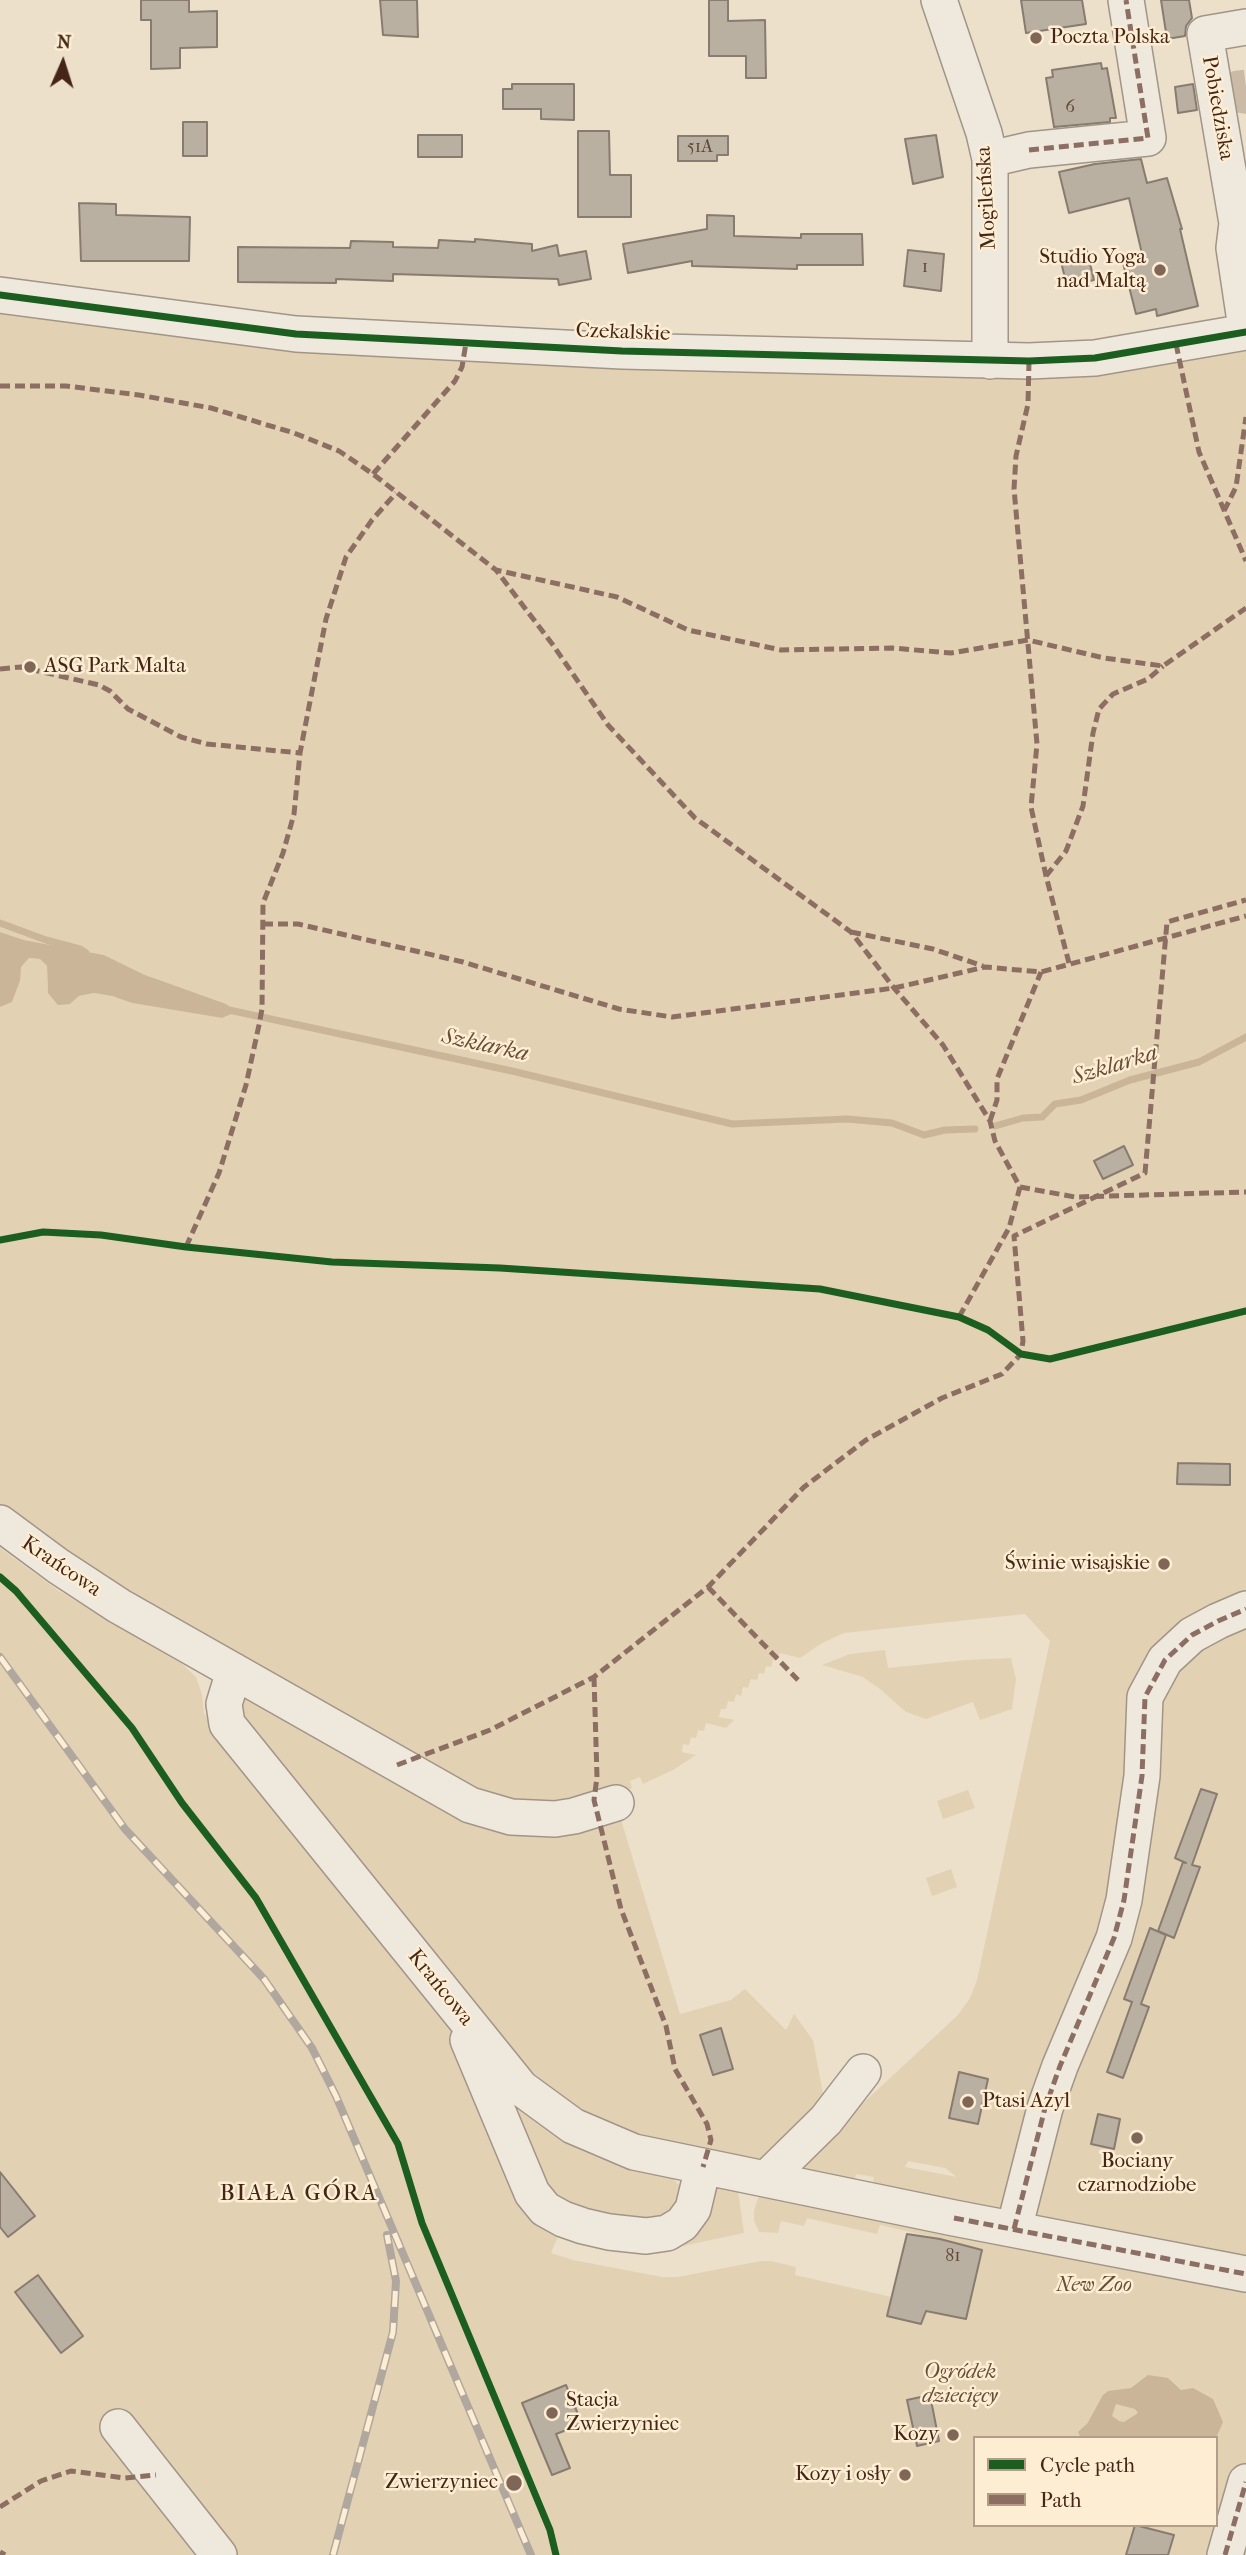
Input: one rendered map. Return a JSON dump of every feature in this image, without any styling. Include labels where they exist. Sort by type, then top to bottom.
[{"type":"street","name":"Mogileńska","points":[[939,0],[984,133],[990,159],[989,361]]},
{"type":"street","points":[[990,159],[1029,150],[1148,138],[1126,0]]},
{"type":"street","name":"Pobiedziska","points":[[1246,27],[1205,34],[1241,223],[1234,248],[1246,330]]},
{"type":"street","points":[[1234,112],[1244,180],[1241,223]]},
{"type":"street","name":"Czekalskie","points":[[0,295],[296,334],[622,351],[989,361],[1095,358],[1246,330]]},
{"type":"street","name":"Krańcowa","points":[[0,1523],[119,1606],[450,1795],[511,1817],[555,1819],[575,1816],[616,1803]]},
{"type":"street","points":[[1014,2228],[1045,2108],[1114,1938],[1124,1900],[1142,1776],[1146,1698],[1165,1660],[1192,1635],[1246,1609]]},
{"type":"street","name":"Krańcowa","points":[[234,1671],[224,1704],[227,1724],[521,2088],[573,2126],[634,2152],[954,2218],[1246,2274]]},
{"type":"street","points":[[456,2009],[522,2174],[545,2209],[583,2227],[646,2236],[667,2233],[682,2224],[693,2209],[703,2167]]},
{"type":"street","points":[[766,2179],[826,2120],[863,2072]]},
{"type":"street","points":[[118,2427],[219,2555]]},
{"type":"street","points":[[1225,2555],[1246,2482]]},
{"type":"green space","points":[[0,306],[394,354],[1246,340],[1246,2555],[0,2555],[0,1548],[59,1591],[182,1664],[196,1677],[202,1694],[204,1713],[209,1720],[214,1720],[446,2013],[560,2232],[551,2253],[573,2260],[662,2277],[678,2277],[771,2261],[796,2267],[795,2275],[896,2298],[947,2249],[949,2241],[880,2225],[877,2234],[807,2218],[804,2226],[781,2221],[778,2233],[759,2232],[754,2211],[761,2189],[872,2190],[874,2177],[856,2174],[853,2186],[796,2170],[834,2130],[958,2015],[970,1998],[977,1980],[1050,1641],[1025,1614],[844,1633],[822,1643],[800,1658],[780,1653],[778,1660],[773,1660],[771,1667],[766,1666],[764,1674],[759,1673],[757,1680],[751,1679],[748,1688],[743,1687],[741,1696],[736,1694],[734,1702],[728,1701],[726,1709],[721,1709],[719,1717],[734,1720],[726,1728],[706,1723],[704,1731],[698,1730],[696,1738],[691,1737],[689,1745],[683,1744],[682,1752],[696,1755],[673,1770],[643,1784],[640,1777],[630,1781],[632,1788],[591,1804],[493,1805],[238,1661],[0,1510],[0,1007],[12,1002],[20,981],[20,967],[29,958],[40,959],[47,966],[48,993],[70,1004],[79,996],[94,993],[132,1003],[222,1018],[235,1012],[104,955],[24,940],[0,932]],"holes":[[[908,2161],[945,2168],[957,2177],[905,2167]]]},
{"type":"green space","points":[[885,1650],[888,1668],[1011,1658],[1016,1679],[1012,1709],[980,1720],[973,1702],[926,1719],[906,1712],[863,1677],[822,1665],[850,1654]]},
{"type":"green space","points":[[250,1695],[460,1811],[619,1813],[680,2014],[731,2000],[745,1989],[786,2030],[794,2014],[813,2040],[824,2099],[759,2162],[628,2132],[591,2115],[556,2094],[527,2067],[244,1719],[238,1702]]},
{"type":"green space","points":[[968,1790],[975,1808],[943,1819],[937,1801]]},
{"type":"green space","points":[[951,1869],[957,1887],[932,1896],[926,1878]]},
{"type":"green space","points":[[501,2085],[673,2178],[682,2189],[667,2227],[552,2204]]},
{"type":"green space","points":[[737,2185],[744,2233],[668,2249],[708,2186]]},
{"type":"shaded area","points":[[0,932],[24,940],[104,955],[145,975],[226,1004],[236,1012],[222,1018],[132,1003],[94,993],[79,996],[70,1004],[58,1005],[48,993],[47,966],[40,959],[29,958],[21,967],[20,981],[12,1002],[0,1007]]},
{"type":"shaded area","points":[[1148,2375],[1168,2378],[1181,2390],[1193,2388],[1213,2399],[1223,2422],[1217,2436],[1080,2436],[1078,2432],[1087,2424],[1108,2391],[1131,2388]],"holes":[[[1116,2404],[1135,2409],[1138,2413],[1124,2422],[1112,2416]]]},
{"type":"building","points":[[141,0],[189,0],[189,12],[217,11],[217,47],[180,48],[180,68],[151,69],[151,20],[141,20]]},
{"type":"building","points":[[380,0],[417,0],[418,37],[383,35]]},
{"type":"building","points":[[709,0],[728,0],[728,21],[765,20],[766,78],[746,78],[746,56],[709,56]]},
{"type":"building","points":[[1021,0],[1082,0],[1086,24],[1026,33]]},
{"type":"building","points":[[1161,0],[1189,0],[1192,18],[1186,26],[1185,36],[1167,39]]},
{"type":"building","points":[[1101,63],[1102,69],[1107,68],[1116,118],[1110,118],[1110,122],[1054,127],[1046,78],[1053,77],[1052,70]]},
{"type":"building","points":[[512,84],[574,84],[574,120],[541,119],[541,109],[503,109],[503,89],[512,89]]},
{"type":"building","points":[[1193,84],[1197,110],[1178,113],[1175,87]]},
{"type":"building","points":[[183,122],[207,122],[207,156],[183,156]]},
{"type":"building","points":[[578,131],[609,131],[610,175],[631,175],[631,217],[578,217]]},
{"type":"building","points":[[418,135],[462,135],[462,157],[418,157]]},
{"type":"building","points":[[936,135],[943,177],[913,184],[905,139]]},
{"type":"building","points":[[678,136],[728,136],[728,155],[717,155],[717,161],[678,161]]},
{"type":"building","points":[[1141,159],[1147,183],[1167,178],[1182,229],[1198,306],[1157,316],[1156,309],[1136,314],[1123,263],[1143,258],[1129,198],[1069,213],[1059,172],[1095,164]]},
{"type":"building","points":[[79,203],[116,204],[116,215],[190,217],[189,261],[81,261]]},
{"type":"building","points":[[707,215],[734,216],[734,236],[801,238],[801,234],[862,234],[863,265],[797,265],[797,269],[692,266],[692,261],[628,273],[623,244],[707,229]]},
{"type":"building","points":[[475,239],[532,244],[532,251],[557,245],[559,256],[586,251],[591,279],[559,285],[558,279],[393,274],[393,281],[336,279],[336,283],[238,282],[238,247],[350,248],[351,241],[393,242],[393,247],[438,248],[439,240],[475,242]]},
{"type":"building","points":[[1086,247],[1094,280],[1067,286],[1059,254]]},
{"type":"building","points":[[908,250],[944,254],[941,291],[904,286]]},
{"type":"building","points":[[1124,1146],[1133,1165],[1103,1179],[1094,1161]]},
{"type":"building","points":[[1178,1463],[1230,1464],[1230,1485],[1177,1484]]},
{"type":"building","points":[[1201,1789],[1217,1794],[1192,1865],[1200,1867],[1174,1938],[1158,1931],[1183,1862],[1186,1863],[1175,1858]]},
{"type":"building","points":[[1150,1928],[1166,1935],[1141,2004],[1149,2007],[1123,2078],[1107,2072],[1132,2002],[1124,1999]]},
{"type":"building","points":[[721,2028],[733,2069],[713,2075],[700,2035]]},
{"type":"building","name":"Ptasi Azyl","points":[[959,2072],[988,2079],[978,2124],[949,2118]]},
{"type":"building","points":[[1098,2114],[1120,2119],[1114,2149],[1091,2144]]},
{"type":"building","points":[[0,2172],[35,2216],[8,2237],[0,2227]]},
{"type":"building","points":[[907,2234],[982,2250],[966,2319],[926,2311],[921,2324],[887,2316]]},
{"type":"building","points":[[38,2275],[83,2336],[61,2353],[15,2292]]},
{"type":"building","name":"Stacja Zwierzyniec","points":[[566,2385],[582,2424],[556,2434],[570,2468],[552,2475],[522,2403]]},
{"type":"building","points":[[930,2395],[939,2441],[917,2446],[907,2400]]},
{"type":"building","points":[[1134,2527],[1174,2535],[1168,2555],[1126,2555]]},
{"type":"waterway","name":"Szklarka","points":[[0,923],[86,953]]},
{"type":"waterway","name":"Szklarka","points":[[229,1010],[512,1071],[732,1124],[847,1119],[892,1123],[924,1135],[945,1130],[975,1129]]},
{"type":"waterway","name":"Szklarka","points":[[995,1126],[1023,1118],[1042,1117],[1055,1104],[1081,1100],[1130,1080],[1199,1062],[1246,1037]]},
{"type":"tunnel","points":[[1234,112],[1238,88],[1246,87]]},
{"type":"railway","points":[[0,1657],[125,1829],[264,1979],[312,2048],[336,2096],[531,2555]]},
{"type":"railway","points":[[333,2555],[393,2332],[396,2281],[387,2235]]},
{"type":"marked path","points":[[1029,150],[1148,138],[1126,0]]},
{"type":"marked path","points":[[373,474],[455,381],[462,367],[466,343]]},
{"type":"marked path","points":[[1176,344],[1199,452],[1246,561]]},
{"type":"marked path","points":[[1029,361],[1028,404],[1016,456],[1014,489],[1037,744],[1031,807],[1069,963]]},
{"type":"marked path","points":[[0,386],[66,386],[139,395],[211,408],[294,433],[339,451],[373,474],[496,570]]},
{"type":"marked path","points":[[1224,511],[1236,487],[1246,417]]},
{"type":"marked path","points":[[186,1247],[219,1173],[246,1085],[262,1009],[263,903],[283,853],[294,814],[300,753],[326,619],[346,557],[372,520],[396,493]]},
{"type":"marked path","points":[[959,1317],[1009,1228],[1020,1187],[995,1141],[990,1121],[943,1045],[851,932],[695,818],[608,725],[553,645],[496,570],[617,597],[688,630],[781,650],[892,648],[951,653],[1028,640],[1104,658],[1163,666],[1246,608]]},
{"type":"marked path","points":[[1046,876],[1066,851],[1083,806],[1099,709],[1113,694],[1148,679],[1163,666]]},
{"type":"marked path","points":[[0,669],[21,667],[99,685],[110,691],[128,709],[181,737],[207,744],[300,753]]},
{"type":"marked path","points":[[397,1765],[490,1730],[594,1677],[708,1587],[804,1487],[866,1440],[942,1398],[1002,1374],[1021,1354],[1023,1341],[1014,1236],[1145,1173],[1167,922],[1246,900]]},
{"type":"marked path","points":[[263,924],[298,924],[463,962],[619,1009],[672,1017],[894,988],[985,967],[1041,972],[1246,916]]},
{"type":"marked path","points":[[851,932],[933,949],[983,966]]},
{"type":"marked path","points":[[990,1121],[997,1100],[997,1079],[1041,972]]},
{"type":"marked path","points":[[1020,1187],[1075,1197],[1246,1192]]},
{"type":"marked path","points":[[708,1587],[798,1680]]},
{"type":"marked path","points":[[1014,2229],[1045,2108],[1114,1938],[1124,1900],[1142,1776],[1145,1697],[1165,1660],[1192,1635],[1246,1609]]},
{"type":"marked path","points":[[594,1677],[597,1777],[594,1800],[621,1909],[666,2026],[675,2069],[707,2124],[711,2140],[703,2167]]},
{"type":"marked path","points":[[954,2218],[1246,2274]]},
{"type":"marked path","points":[[0,2507],[41,2481],[71,2471],[125,2478],[156,2475]]},
{"type":"marked path","points":[[1225,2555],[1246,2482]]},
{"type":"marked path","points":[[0,2552],[5,2555]]},
{"type":"cycle path","points":[[0,295],[296,334],[622,351],[1029,361],[1095,358],[1246,332]]},
{"type":"cycle path","points":[[0,1240],[43,1232],[101,1235],[332,1262],[500,1268],[820,1289],[959,1317],[988,1330],[1021,1354],[1050,1359],[1246,1311]]},
{"type":"cycle path","points":[[0,1577],[16,1591],[132,1728],[182,1803],[256,1898],[398,2144],[422,2223],[550,2530],[556,2555]]},
{"type":"place","name":"Poczta Polska","points":[[1036,38]]},
{"type":"place","name":"Studio Yoga nad Maltą","points":[[1160,270]]},
{"type":"place","name":"ASG Park Malta","points":[[30,667]]},
{"type":"place","name":"Świnie wisajskie","points":[[1164,1564]]},
{"type":"place","name":"Ptasi Azyl","points":[[968,2102]]},
{"type":"place","name":"Bociany czarnodziobe","points":[[1137,2138]]},
{"type":"place","name":"Stacja Zwierzyniec","points":[[552,2413]]},
{"type":"place","name":"Kozy","points":[[953,2435]]},
{"type":"place","name":"Kozy i osły","points":[[905,2475]]},
{"type":"place","name":"Zwierzyniec","points":[[514,2483]]},
{"type":"district","name":"BIAŁA GÓRA","points":[[299,2194]]},
{"type":"park label","name":"New Zoo","points":[[1094,2286]]},
{"type":"park label","name":"Ogródek dziecięcy","points":[[960,2385]]}]
